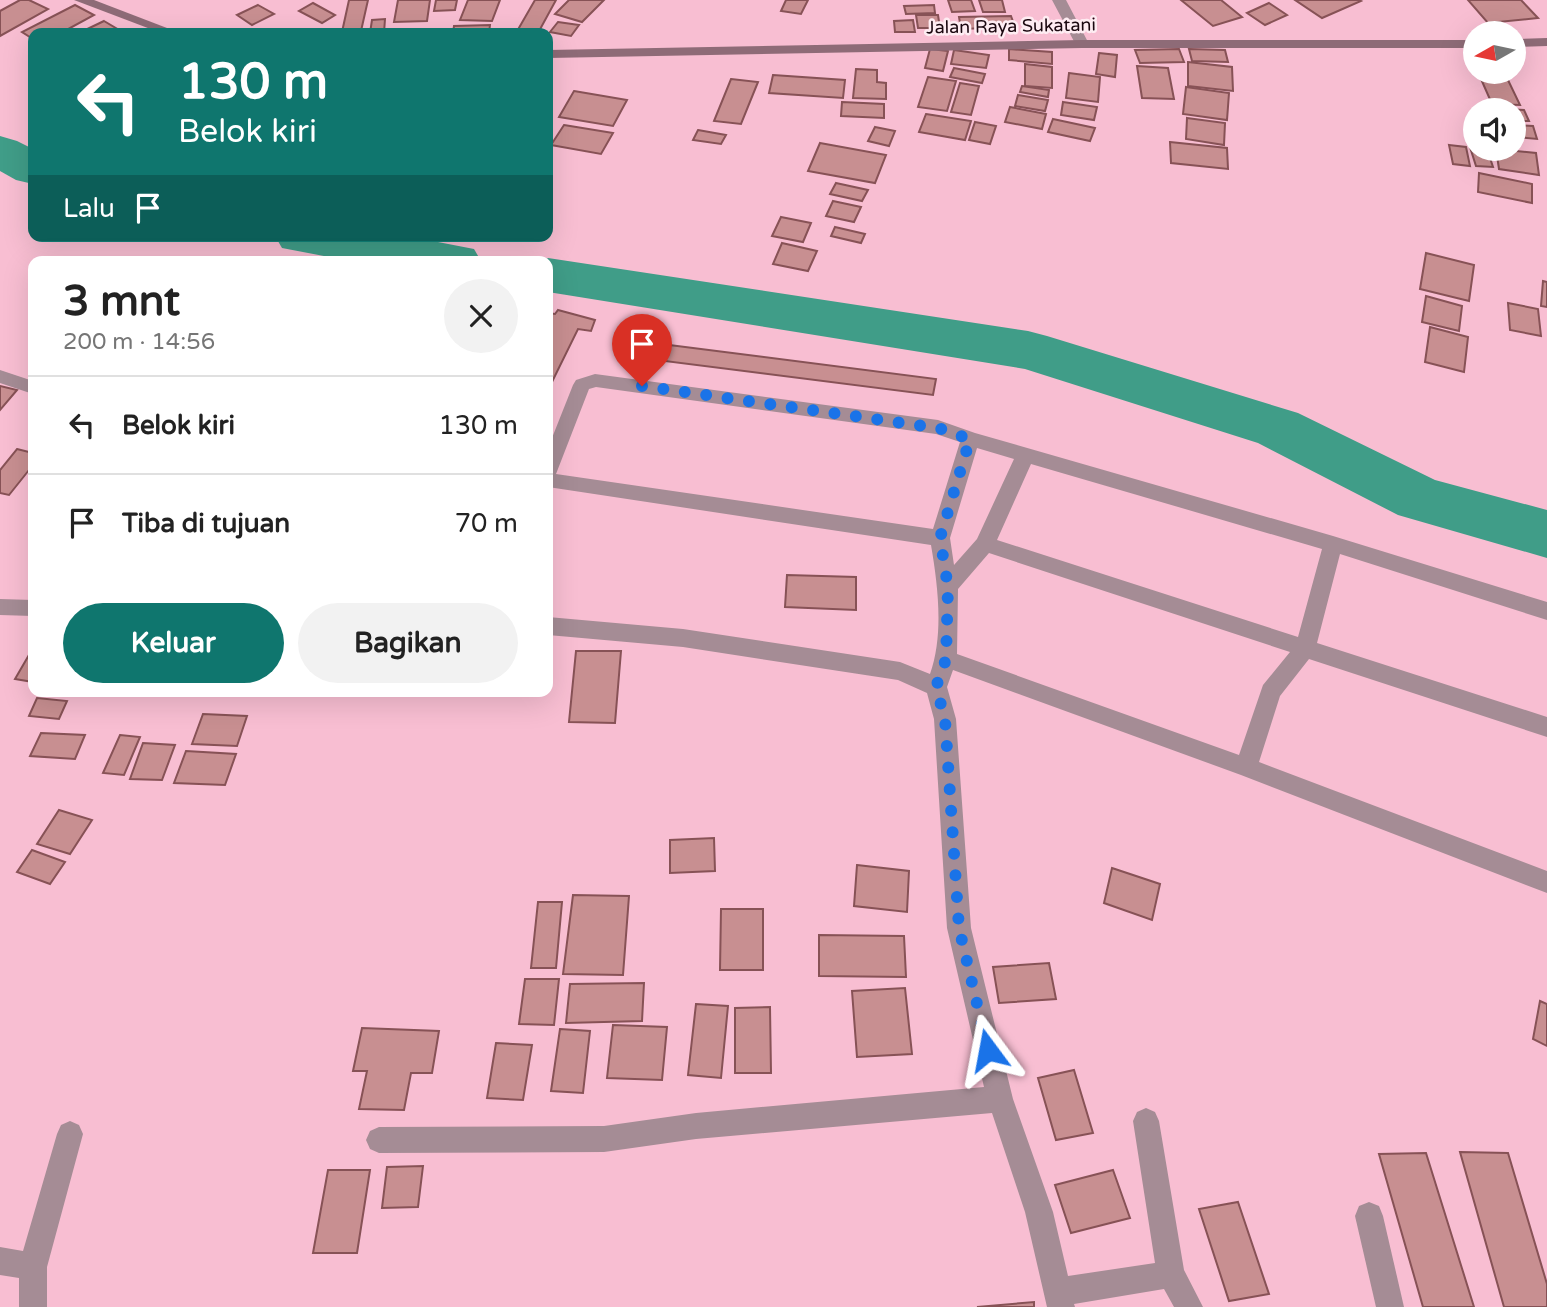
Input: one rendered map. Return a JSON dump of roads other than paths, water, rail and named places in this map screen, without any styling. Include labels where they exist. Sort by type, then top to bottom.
[{"type":"main road","points":[[80,0],[159,28]]},
{"type":"main road","points":[[1526,43],[1547,42]]},
{"type":"main road","name":"Jalan Raya Sukatani","points":[[553,54],[1082,44],[1463,44]]},
{"type":"street","points":[[1059,0],[1082,44]]},
{"type":"street","points":[[0,376],[28,386]]},
{"type":"street","points":[[553,458],[582,385],[595,380],[938,428],[1333,544],[1547,611]]},
{"type":"street","points":[[970,439],[940,538],[948,587],[946,659],[936,687],[945,719],[959,928],[1000,1099],[1038,1212],[1060,1299],[1171,1274]]},
{"type":"street","points":[[948,587],[985,544],[1025,455]]},
{"type":"street","points":[[553,481],[940,538]]},
{"type":"street","points":[[985,544],[1547,727]]},
{"type":"street","points":[[1246,767],[1271,692],[1306,647],[1333,544]]},
{"type":"street","points":[[0,607],[28,608]]},
{"type":"street","points":[[553,626],[684,638],[900,671],[936,687]]},
{"type":"street","points":[[946,659],[1246,767],[1547,882]]},
{"type":"street","points":[[379,1139],[604,1139],[696,1126],[1000,1099]]},
{"type":"street","points":[[1146,1121],[1171,1274],[1189,1307]]},
{"type":"street","points":[[33,1307],[33,1267],[70,1134]]},
{"type":"street","points":[[1369,1216],[1390,1307]]},
{"type":"street","points":[[0,1261],[33,1267]]},
{"type":"waterway","points":[[0,151],[28,166]]},
{"type":"waterway","points":[[337,242],[425,256]]},
{"type":"waterway","points":[[553,276],[1028,350],[1278,428],[1419,499],[1547,534]]}]
